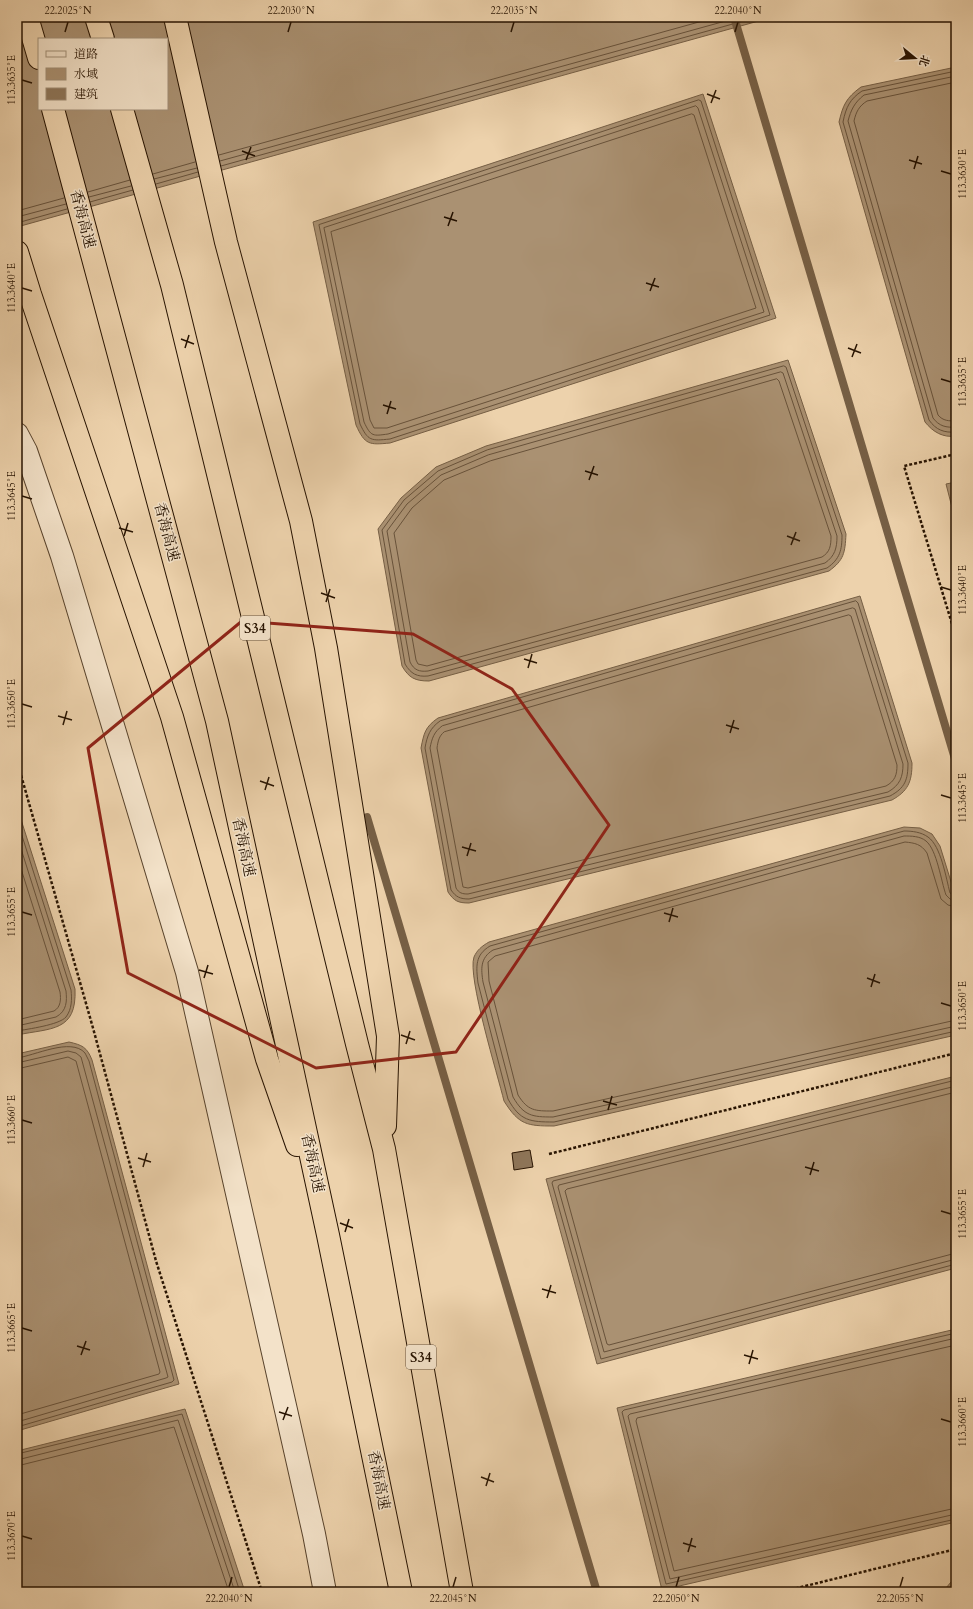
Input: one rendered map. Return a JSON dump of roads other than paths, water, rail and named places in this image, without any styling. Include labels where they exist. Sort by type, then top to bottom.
[{"type":"highway","points":[[27,17],[38,55]]},
{"type":"highway","points":[[96,17],[103,38]]},
{"type":"highway","points":[[175,17],[226,242],[301,521],[326,648],[388,1036],[384,1149]]},
{"type":"highway","name":"香海高速","points":[[54,110],[217,721],[328,1235],[401,1592]]},
{"type":"highway","name":"S34","points":[[122,110],[172,286],[355,1036],[384,1149],[462,1592]]},
{"type":"highway","points":[[17,252],[172,717],[267,1059],[328,1235]]},
{"type":"street","points":[[17,434],[26,451],[62,556],[187,972],[312,1526],[325,1592]]},
{"type":"water","points":[[17,17],[773,17],[17,227]]},
{"type":"water","points":[[956,67],[956,436],[947,436],[939,434],[931,429],[925,422],[839,122],[846,102],[861,87]]},
{"type":"water","points":[[703,94],[776,318],[390,443],[377,444],[365,440],[356,425],[313,222]]},
{"type":"water","points":[[788,360],[846,534],[843,556],[834,567],[829,571],[429,681],[413,678],[407,673],[402,666],[378,529],[401,498],[436,467],[486,446]]},
{"type":"water","points":[[956,482],[956,523],[946,484]]},
{"type":"water","points":[[860,596],[912,763],[910,781],[902,793],[897,797],[892,800],[469,903],[457,901],[450,895],[448,892],[421,748],[426,731],[430,724],[438,718]]},
{"type":"water","points":[[17,807],[75,989],[72,1013],[60,1026],[17,1035]]},
{"type":"water","points":[[904,827],[920,828],[932,834],[940,846],[956,898],[956,1035],[554,1126],[537,1125],[524,1122],[514,1115],[509,1109],[504,1101],[484,1027],[475,984],[473,968],[474,957],[478,950],[484,945],[489,942]]},
{"type":"water","points":[[69,1042],[84,1047],[92,1060],[179,1384],[17,1431],[17,1054]]},
{"type":"water","points":[[956,1076],[956,1268],[597,1364],[546,1179]]},
{"type":"water","points":[[956,1329],[956,1522],[662,1590],[617,1408]]},
{"type":"water","points":[[185,1409],[245,1592],[17,1592],[17,1451]]},
{"type":"water","points":[[956,1576],[956,1592],[945,1592],[946,1588]]},
{"type":"waterway","points":[[734,17],[956,762]]},
{"type":"waterway","points":[[367,817],[597,1592]]}]
